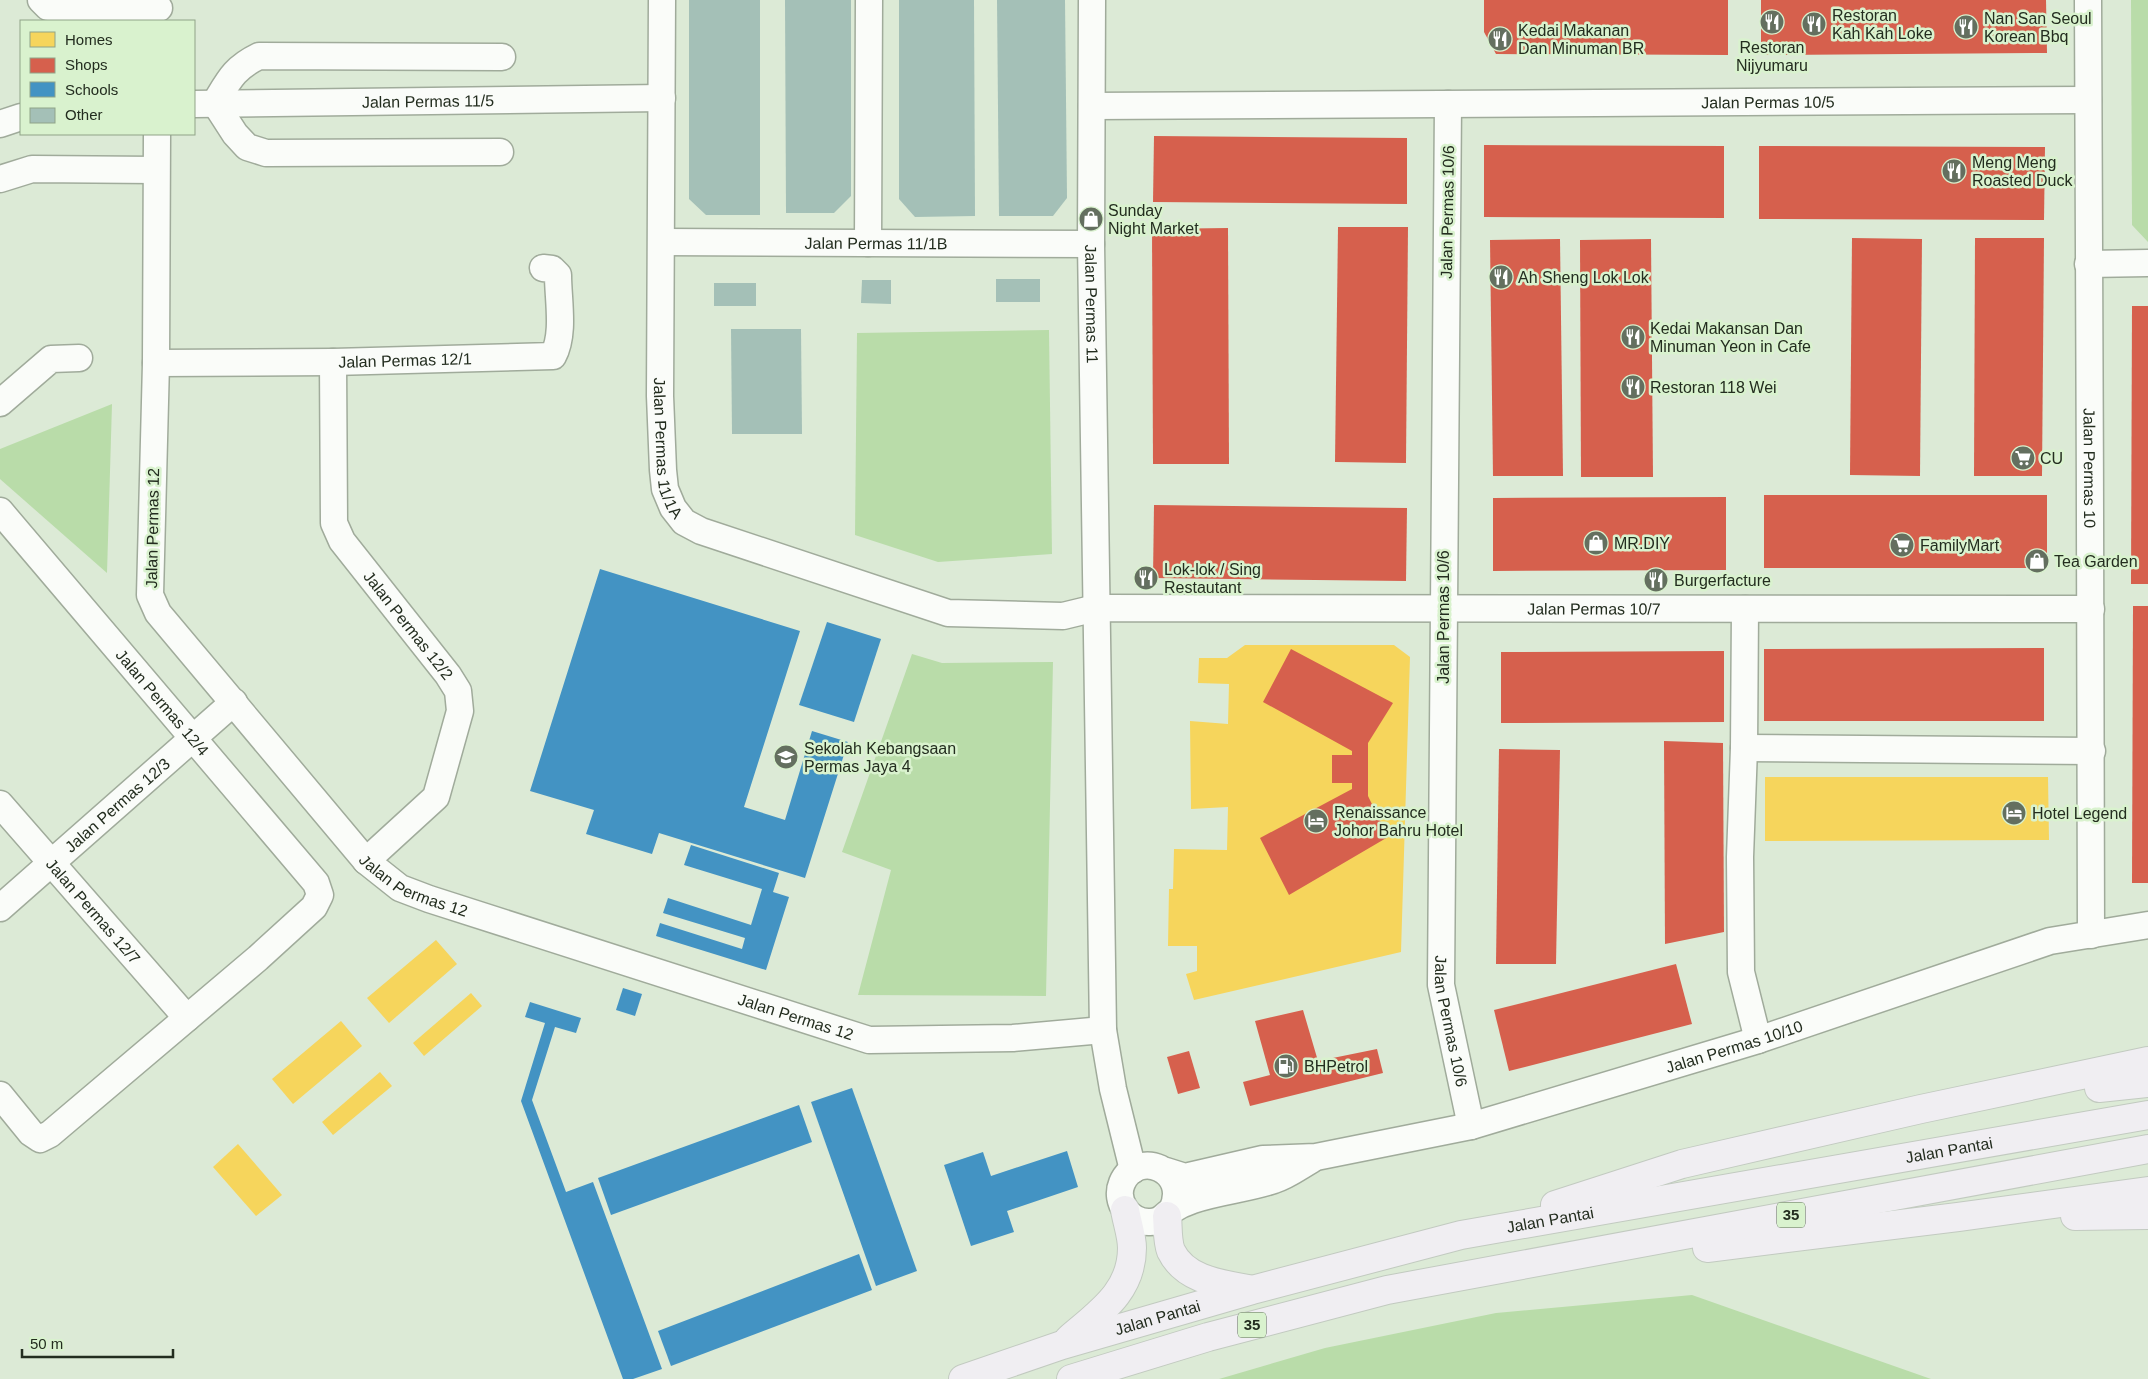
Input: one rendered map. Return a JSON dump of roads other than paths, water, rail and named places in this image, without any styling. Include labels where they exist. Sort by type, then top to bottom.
[{"type":"highway","points":[[1461,1235],[1682,1164],[1921,1109],[2148,1061]]},
{"type":"highway","points":[[1921,1109],[2148,1083]]},
{"type":"highway","name":"Jalan Pantai","points":[[964,1379],[1062,1345],[1252,1290],[1461,1235],[2148,1115]]},
{"type":"highway","name":"Jalan Pantai","points":[[1071,1379],[1208,1337],[1387,1290],[2148,1149]]},
{"type":"highway","points":[[1435,1280],[1958,1217],[2148,1191]]},
{"type":"highway","points":[[1062,1345],[1112,1301],[1129,1277],[1132,1247],[1125,1210]]},
{"type":"highway","points":[[1170,1213],[1171,1250],[1184,1268],[1210,1282],[1252,1290]]},
{"type":"highway","points":[[1958,1217],[2148,1215]]},
{"type":"street","points":[[41,0],[48,7],[159,10]]},
{"type":"street","name":"Jalan Permas 11/1A","points":[[662,0],[660,396],[663,470],[665,489],[672,508],[684,522],[701,532],[948,613],[1063,616],[1096,608],[1442,609]]},
{"type":"street","points":[[868,243],[869,0]]},
{"type":"street","name":"Jalan Permas 11","points":[[1092,0],[1091,244],[1103,1030]]},
{"type":"street","name":"Jalan Permas 10","points":[[2088,0],[2092,751],[2091,934]]},
{"type":"street","points":[[500,152],[266,153],[247,148],[204,104],[244,63],[260,56],[502,57]]},
{"type":"street","name":"Jalan Permas 11/5","points":[[204,104],[662,98]]},
{"type":"street","name":"Jalan Permas 10/5","points":[[1092,106],[2088,100]]},
{"type":"street","name":"Jalan Permas 10/6","points":[[1448,104],[1442,609],[1441,985],[1471,1126]]},
{"type":"street","points":[[0,124],[20,117]]},
{"type":"street","name":"Jalan Permas 12","points":[[157,135],[156,363],[150,595],[158,613],[366,861],[400,888],[429,899],[869,1040],[1013,1038],[1103,1030]]},
{"type":"street","points":[[0,179],[32,169],[156,170]]},
{"type":"street","name":"Jalan Permas 11/1B","points":[[662,242],[1091,244]]},
{"type":"street","points":[[2088,264],[2148,263]]},
{"type":"street","name":"Jalan Permas 12/1","points":[[156,363],[333,362],[553,356],[558,347],[559,334],[558,275],[552,270],[543,268]]},
{"type":"street","points":[[0,403],[51,359],[79,358]]},
{"type":"street","name":"Jalan Permas 12/2","points":[[333,362],[334,524],[342,540],[448,675],[458,691],[460,711],[436,796],[366,861]]},
{"type":"street","name":"Jalan Permas 12/4","points":[[0,512],[316,883],[320,896],[314,908],[187,1018]]},
{"type":"street","name":"Jalan Permas 10/7","points":[[1442,609],[2091,609]]},
{"type":"street","points":[[1746,609],[1740,857],[1741,972],[1758,1040]]},
{"type":"street","name":"Jalan Permas 12/3","points":[[0,908],[234,702]]},
{"type":"street","points":[[1744,748],[2092,751]]},
{"type":"street","name":"Jalan Permas 12/7","points":[[0,804],[187,1018]]},
{"type":"street","name":"Jalan Permas 10/10","points":[[1166,1171],[1185,1177],[1264,1159],[1316,1158],[1471,1126],[1758,1040],[2050,941],[2148,925]]},
{"type":"street","points":[[0,1096],[31,1133],[40,1140],[50,1134],[187,1018]]},
{"type":"street","points":[[1103,1030],[1113,1089],[1133,1170]]},
{"type":"street","name":"Jalan Permas 10/10","points":[[1170,1213],[1193,1200],[1276,1180],[1316,1158]]},
{"type":"street","points":[[1150,1166],[1166,1171],[1176,1185],[1176,1202],[1170,1213],[1159,1220],[1150,1222],[1140,1221],[1131,1217],[1121,1202],[1122,1184],[1133,1170],[1150,1166]]},
{"type":"place","name":"Restoran Nijyumaru","points":[[1772,22]]},
{"type":"place","name":"Restoran Kah Kah Loke","points":[[1814,24]]},
{"type":"place","name":"Nan San Seoul Korean Bbq","points":[[1966,27]]},
{"type":"place","name":"Kedai Makanan Dan Minuman BR","points":[[1500,39]]},
{"type":"place","name":"Meng Meng Roasted Duck","points":[[1954,171]]},
{"type":"place","name":"Sunday Night Market","points":[[1091,219]]},
{"type":"place","name":"Ah Sheng Lok Lok","points":[[1501,277]]},
{"type":"place","name":"Kedai Makansan Dan Minuman Yeon in Cafe","points":[[1633,337]]},
{"type":"place","name":"Restoran 118 Wei","points":[[1633,387]]},
{"type":"place","name":"CU","points":[[2023,458]]},
{"type":"place","name":"MR.DIY","points":[[1596,543]]},
{"type":"place","name":"FamilyMart","points":[[1902,545]]},
{"type":"place","name":"Tea Garden","points":[[2037,561]]},
{"type":"place","name":"Lok-lok / Sing Restautant","points":[[1146,578]]},
{"type":"place","name":"Burgerfacture","points":[[1656,580]]},
{"type":"place","name":"Sekolah Kebangsaan Permas Jaya 4","points":[[786,757]]},
{"type":"place","name":"Hotel Legend","points":[[2014,813]]},
{"type":"place","name":"Renaissance Johor Bahru Hotel","points":[[1316,821]]},
{"type":"place","name":"BHPetrol","points":[[1286,1066]]}]
